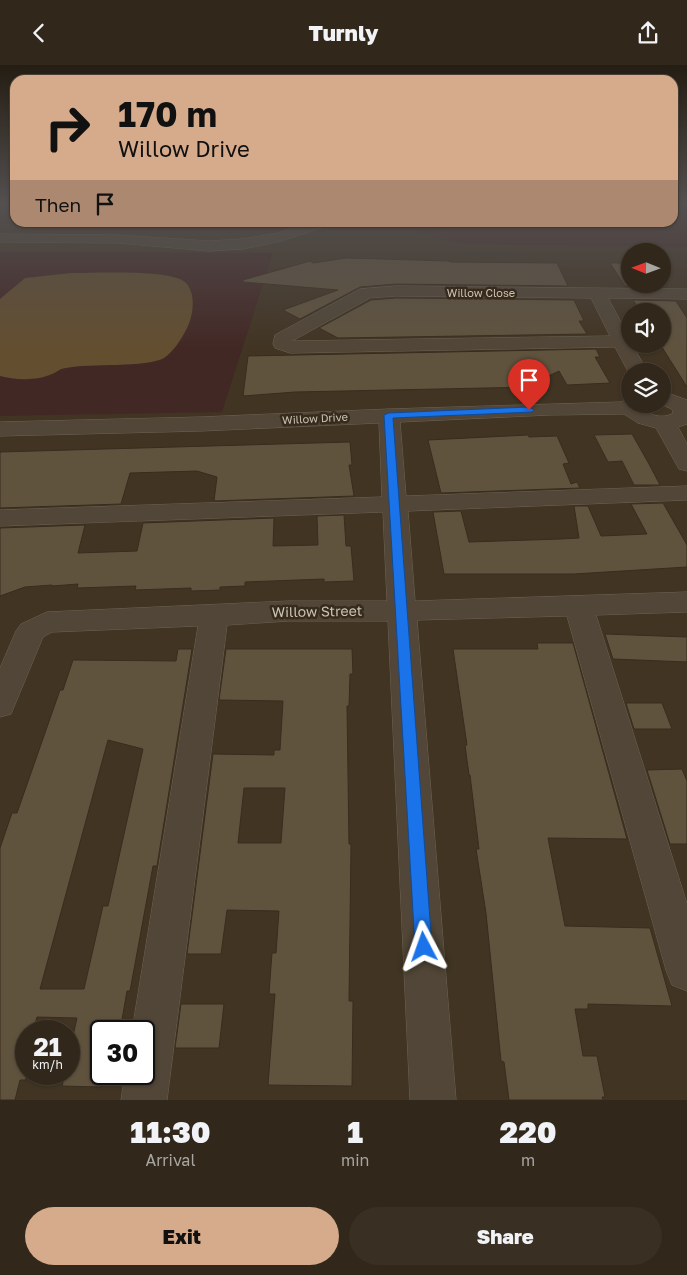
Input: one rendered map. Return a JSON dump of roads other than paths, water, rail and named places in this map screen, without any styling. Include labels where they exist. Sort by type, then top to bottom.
[{"type":"street","name":"Willow Close","points":[[621,341],[318,347],[290,347],[282,344],[282,339],[366,293],[396,291],[687,294]]},
{"type":"street","points":[[597,293],[621,341]]},
{"type":"street","points":[[637,413],[641,417],[664,422],[682,418],[685,408],[671,400]]},
{"type":"street","name":"Willow Drive","points":[[0,429],[621,406]]},
{"type":"street","points":[[389,415],[433,1100]]},
{"type":"street","points":[[664,422],[687,464]]},
{"type":"street","points":[[0,518],[687,493]]},
{"type":"street","name":"Willow Street","points":[[0,705],[31,631],[47,622],[289,611],[402,611],[687,602]]},
{"type":"street","points":[[579,606],[687,970]]},
{"type":"street","points":[[144,1100],[214,615]]}]
